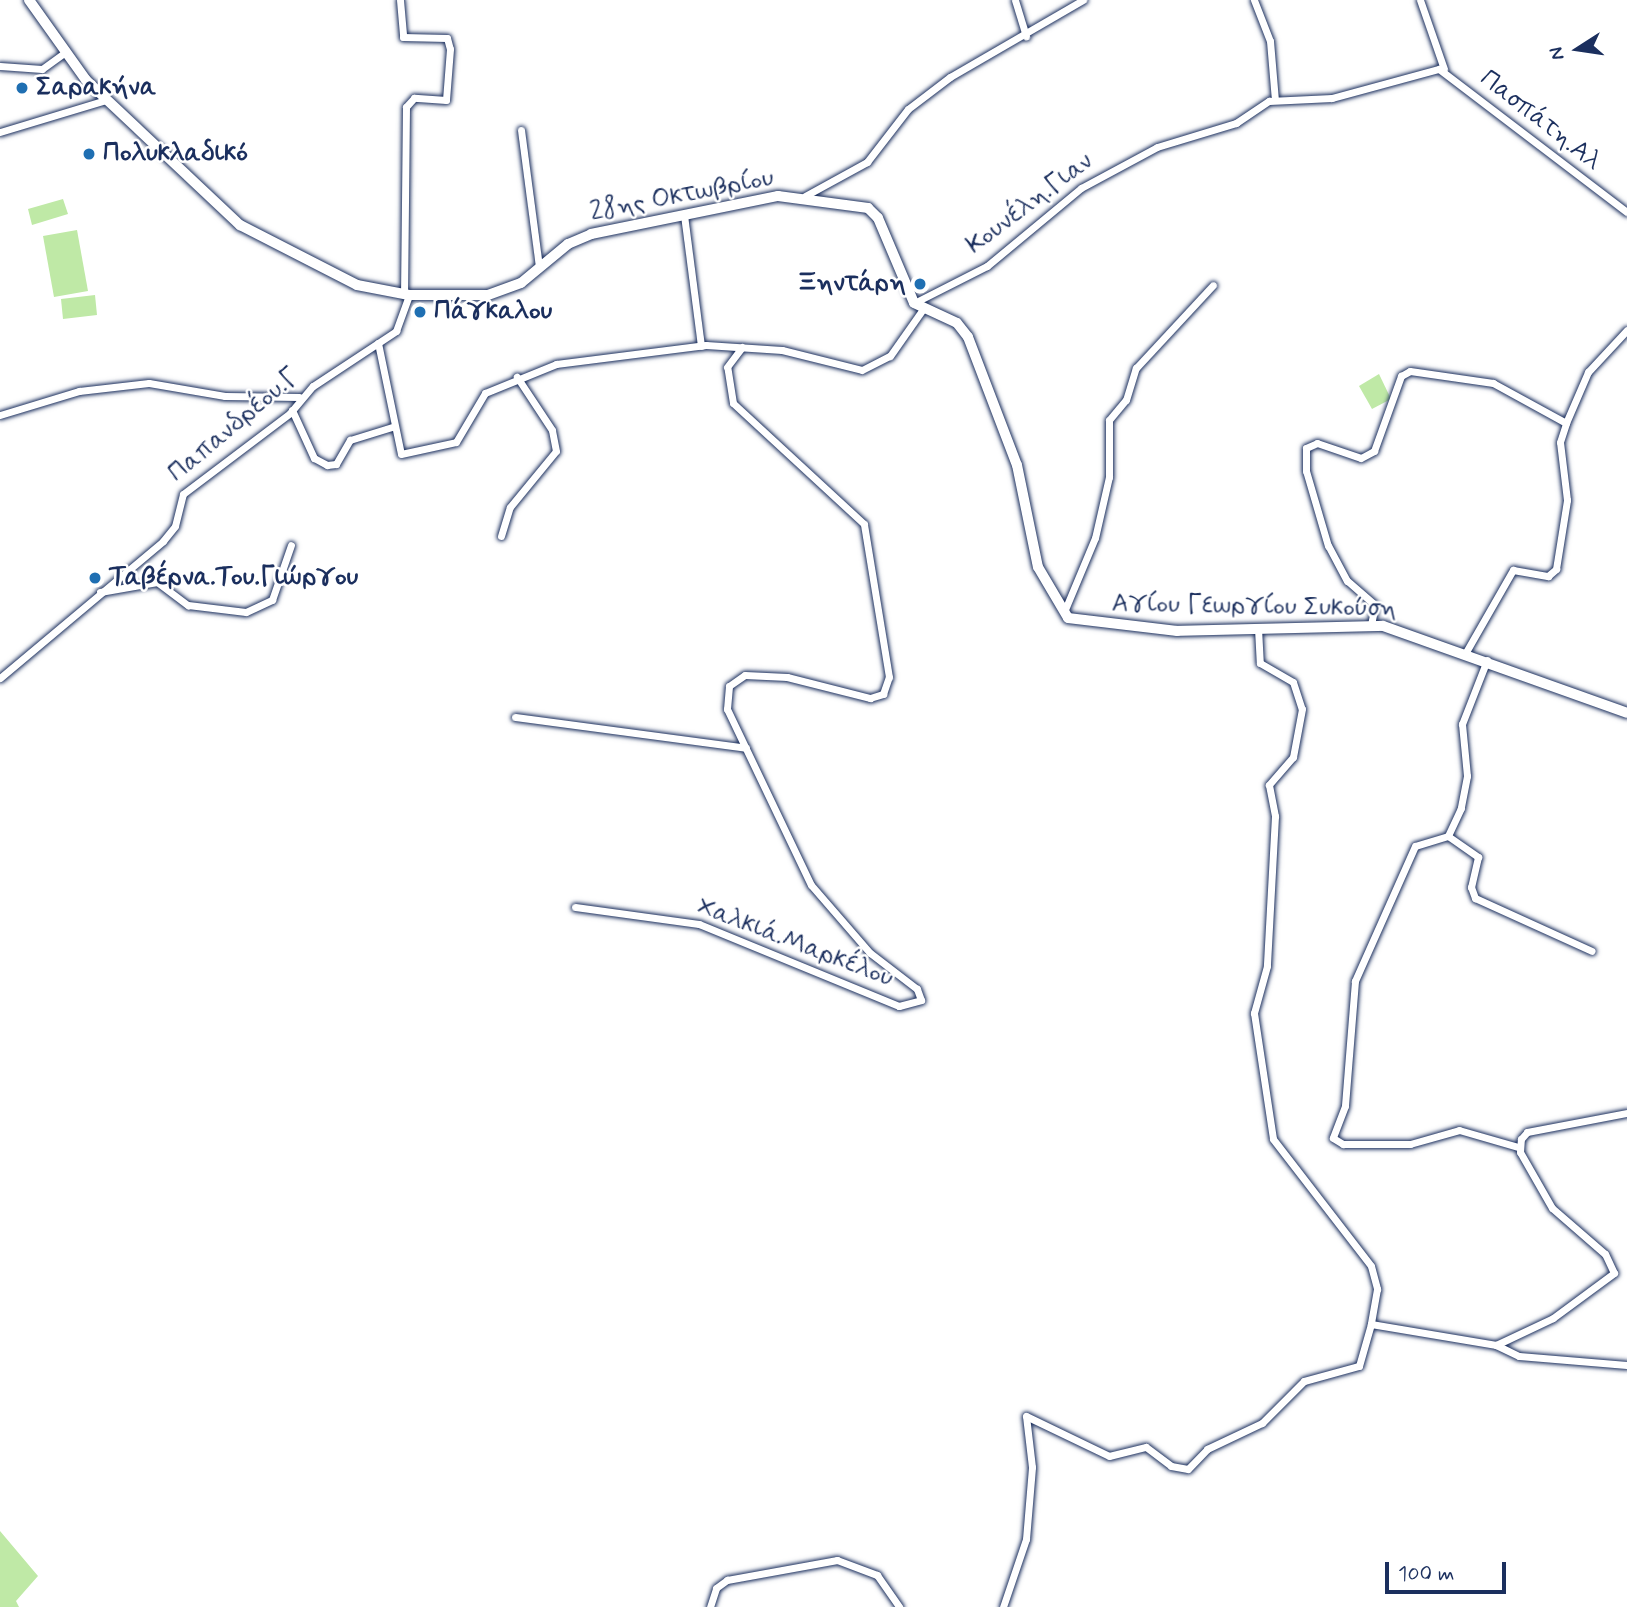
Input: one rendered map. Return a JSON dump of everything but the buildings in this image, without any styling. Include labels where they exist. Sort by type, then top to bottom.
[{"type":"main road","name":"28ης Οκτωβρίου","points":[[29,0],[63,54],[106,100],[255,238],[357,285],[406,295],[499,293],[582,237],[684,215],[805,196]]},
{"type":"main road","points":[[805,196],[876,214],[919,306],[950,318],[968,337],[1017,465],[1038,567],[1064,612]]},
{"type":"main road","name":"Αγίου Γεωργίου Συκούση","points":[[1064,612],[1103,626],[1258,628],[1371,625],[1412,631],[1627,713]]},
{"type":"street","name":"Παπανδρέου.Γ","points":[[0,678],[172,531],[183,494],[292,410],[299,397],[399,328],[406,295],[406,107],[414,98],[446,100],[450,49],[447,38],[403,37],[400,0]]},
{"type":"street","points":[[1015,0],[1027,36]]},
{"type":"street","points":[[805,196],[867,162],[908,109],[932,90],[1027,36],[1083,0]]},
{"type":"street","points":[[1254,0],[1270,41],[1275,100]]},
{"type":"street","points":[[1420,0],[1444,69]]},
{"type":"street","points":[[0,65],[42,69],[63,54]]},
{"type":"street","name":"Πασπάτη.Αλ","points":[[1275,100],[1332,98],[1444,69],[1495,116],[1627,212]]},
{"type":"street","points":[[0,132],[106,100]]},
{"type":"street","name":"Κουνέλη.Γιαν","points":[[919,306],[986,266],[1097,178],[1178,137],[1228,126],[1275,100]]},
{"type":"street","points":[[521,130],[540,267]]},
{"type":"street","points":[[684,215],[701,346]]},
{"type":"street","points":[[1064,612],[1095,538],[1109,477],[1109,420],[1125,400],[1136,368],[1213,285]]},
{"type":"street","points":[[378,343],[392,427],[401,454],[430,450],[456,442],[482,396],[517,377],[579,359],[701,346],[743,347],[862,370],[890,356],[919,306]]},
{"type":"street","points":[[1466,652],[1513,570],[1548,576],[1556,569],[1567,500],[1560,442],[1588,372],[1627,330]]},
{"type":"street","name":"Χαλκιά.Μαρκέλου","points":[[575,907],[699,924],[899,1006],[919,1003],[917,989],[855,938],[811,886],[726,703],[737,678],[776,676],[870,698],[883,694],[889,677],[864,524],[733,403],[727,367],[743,347]]},
{"type":"street","points":[[1371,625],[1375,605],[1348,580],[1328,546],[1306,471],[1306,448],[1317,443],[1361,458],[1374,451],[1401,376],[1410,371],[1493,383],[1566,423]]},
{"type":"street","points":[[501,536],[510,507],[556,451],[548,423],[517,377]]},
{"type":"street","points":[[0,415],[79,391],[149,383],[225,396],[299,397]]},
{"type":"street","points":[[292,410],[314,458],[327,466],[335,464],[346,442],[392,427]]},
{"type":"street","points":[[97,593],[157,582],[188,606],[246,612],[272,600],[291,545]]},
{"type":"street","points":[[1003,1607],[1026,1539],[1032,1467],[1026,1416],[1109,1456],[1146,1447],[1171,1466],[1188,1469],[1207,1449],[1262,1423],[1304,1381],[1359,1366],[1371,1324],[1374,1272],[1276,1145],[1268,1125],[1254,1013],[1267,966],[1275,816],[1269,785],[1293,757],[1302,709],[1293,682],[1261,663],[1258,628]]},
{"type":"street","points":[[1448,836],[1466,784],[1462,724],[1487,660]]},
{"type":"street","points":[[515,717],[746,748]]},
{"type":"street","points":[[1448,836],[1415,846],[1354,981],[1345,1106],[1333,1139],[1410,1144],[1459,1130],[1518,1147],[1555,1212],[1605,1254],[1614,1273],[1553,1318],[1496,1345]]},
{"type":"street","points":[[1448,836],[1478,857],[1471,887],[1475,898],[1592,951]]},
{"type":"street","points":[[1518,1147],[1527,1132],[1627,1113]]},
{"type":"street","points":[[1371,1324],[1496,1345],[1519,1356],[1627,1365]]},
{"type":"street","points":[[710,1607],[716,1588],[727,1580],[837,1560],[877,1575],[899,1607]]},
{"type":"green space","points":[[63,199],[68,214],[32,225],[28,209]]},
{"type":"green space","points":[[77,230],[88,291],[54,297],[43,236]]},
{"type":"green space","points":[[95,295],[97,315],[63,319],[61,299]]},
{"type":"green space","points":[[1379,374],[1391,399],[1372,409],[1359,386]]},
{"type":"green space","points":[[0,1531],[38,1576],[16,1601],[19,1607],[0,1607]]},
{"type":"place","name":"Σαρακήνα","points":[[22,88]]},
{"type":"place","name":"Πολυκλαδικό","points":[[89,154]]},
{"type":"place","name":"Ξηντάρη","points":[[920,284]]},
{"type":"place","name":"Πάγκαλου","points":[[420,312]]},
{"type":"place","name":"Ταβέρνα.Του.Γιώργου","points":[[95,578]]}]
